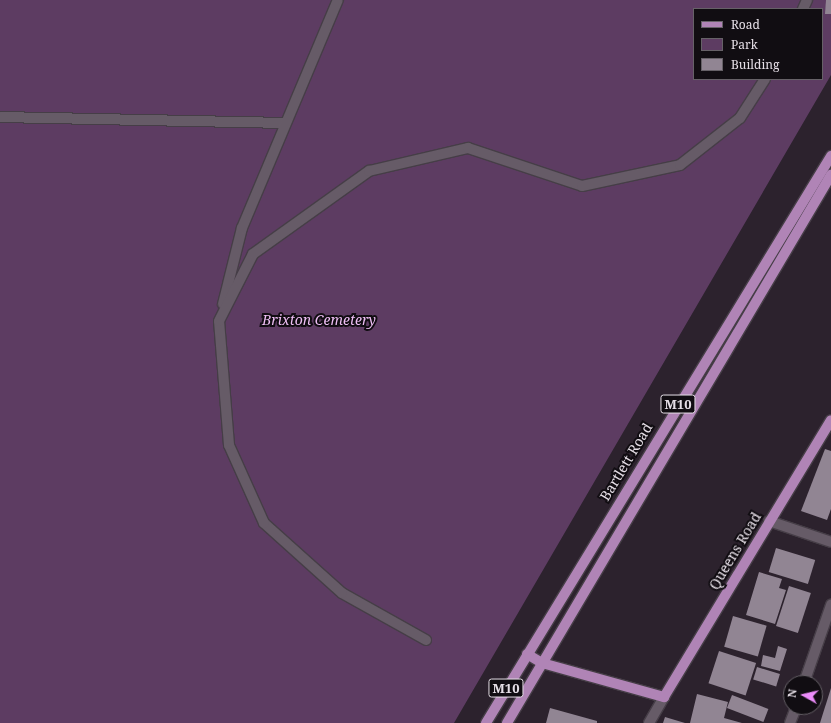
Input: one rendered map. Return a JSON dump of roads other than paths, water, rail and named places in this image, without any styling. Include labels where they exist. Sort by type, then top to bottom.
[{"type":"main road","name":"Bartlett Road","points":[[486,723],[831,156]]},
{"type":"main road","name":"Bartlett Road","points":[[507,723],[831,175]]},
{"type":"main road","name":"Queens Road","points":[[664,697],[831,420]]},
{"type":"main road","points":[[527,654],[542,663],[664,697]]},
{"type":"street","points":[[338,0],[284,123],[242,228],[219,321],[229,445],[264,523],[342,592],[426,640]]},
{"type":"street","points":[[219,321],[253,254],[369,170],[468,148],[582,186],[680,165],[740,118],[764,80]]},
{"type":"street","points":[[0,117],[284,123]]},
{"type":"street","points":[[769,522],[831,542]]},
{"type":"street","points":[[807,675],[831,605]]},
{"type":"street","name":"Queens Road","points":[[649,723],[664,697]]},
{"type":"park label","name":"Brixton Cemetery","points":[[319,320]]}]
